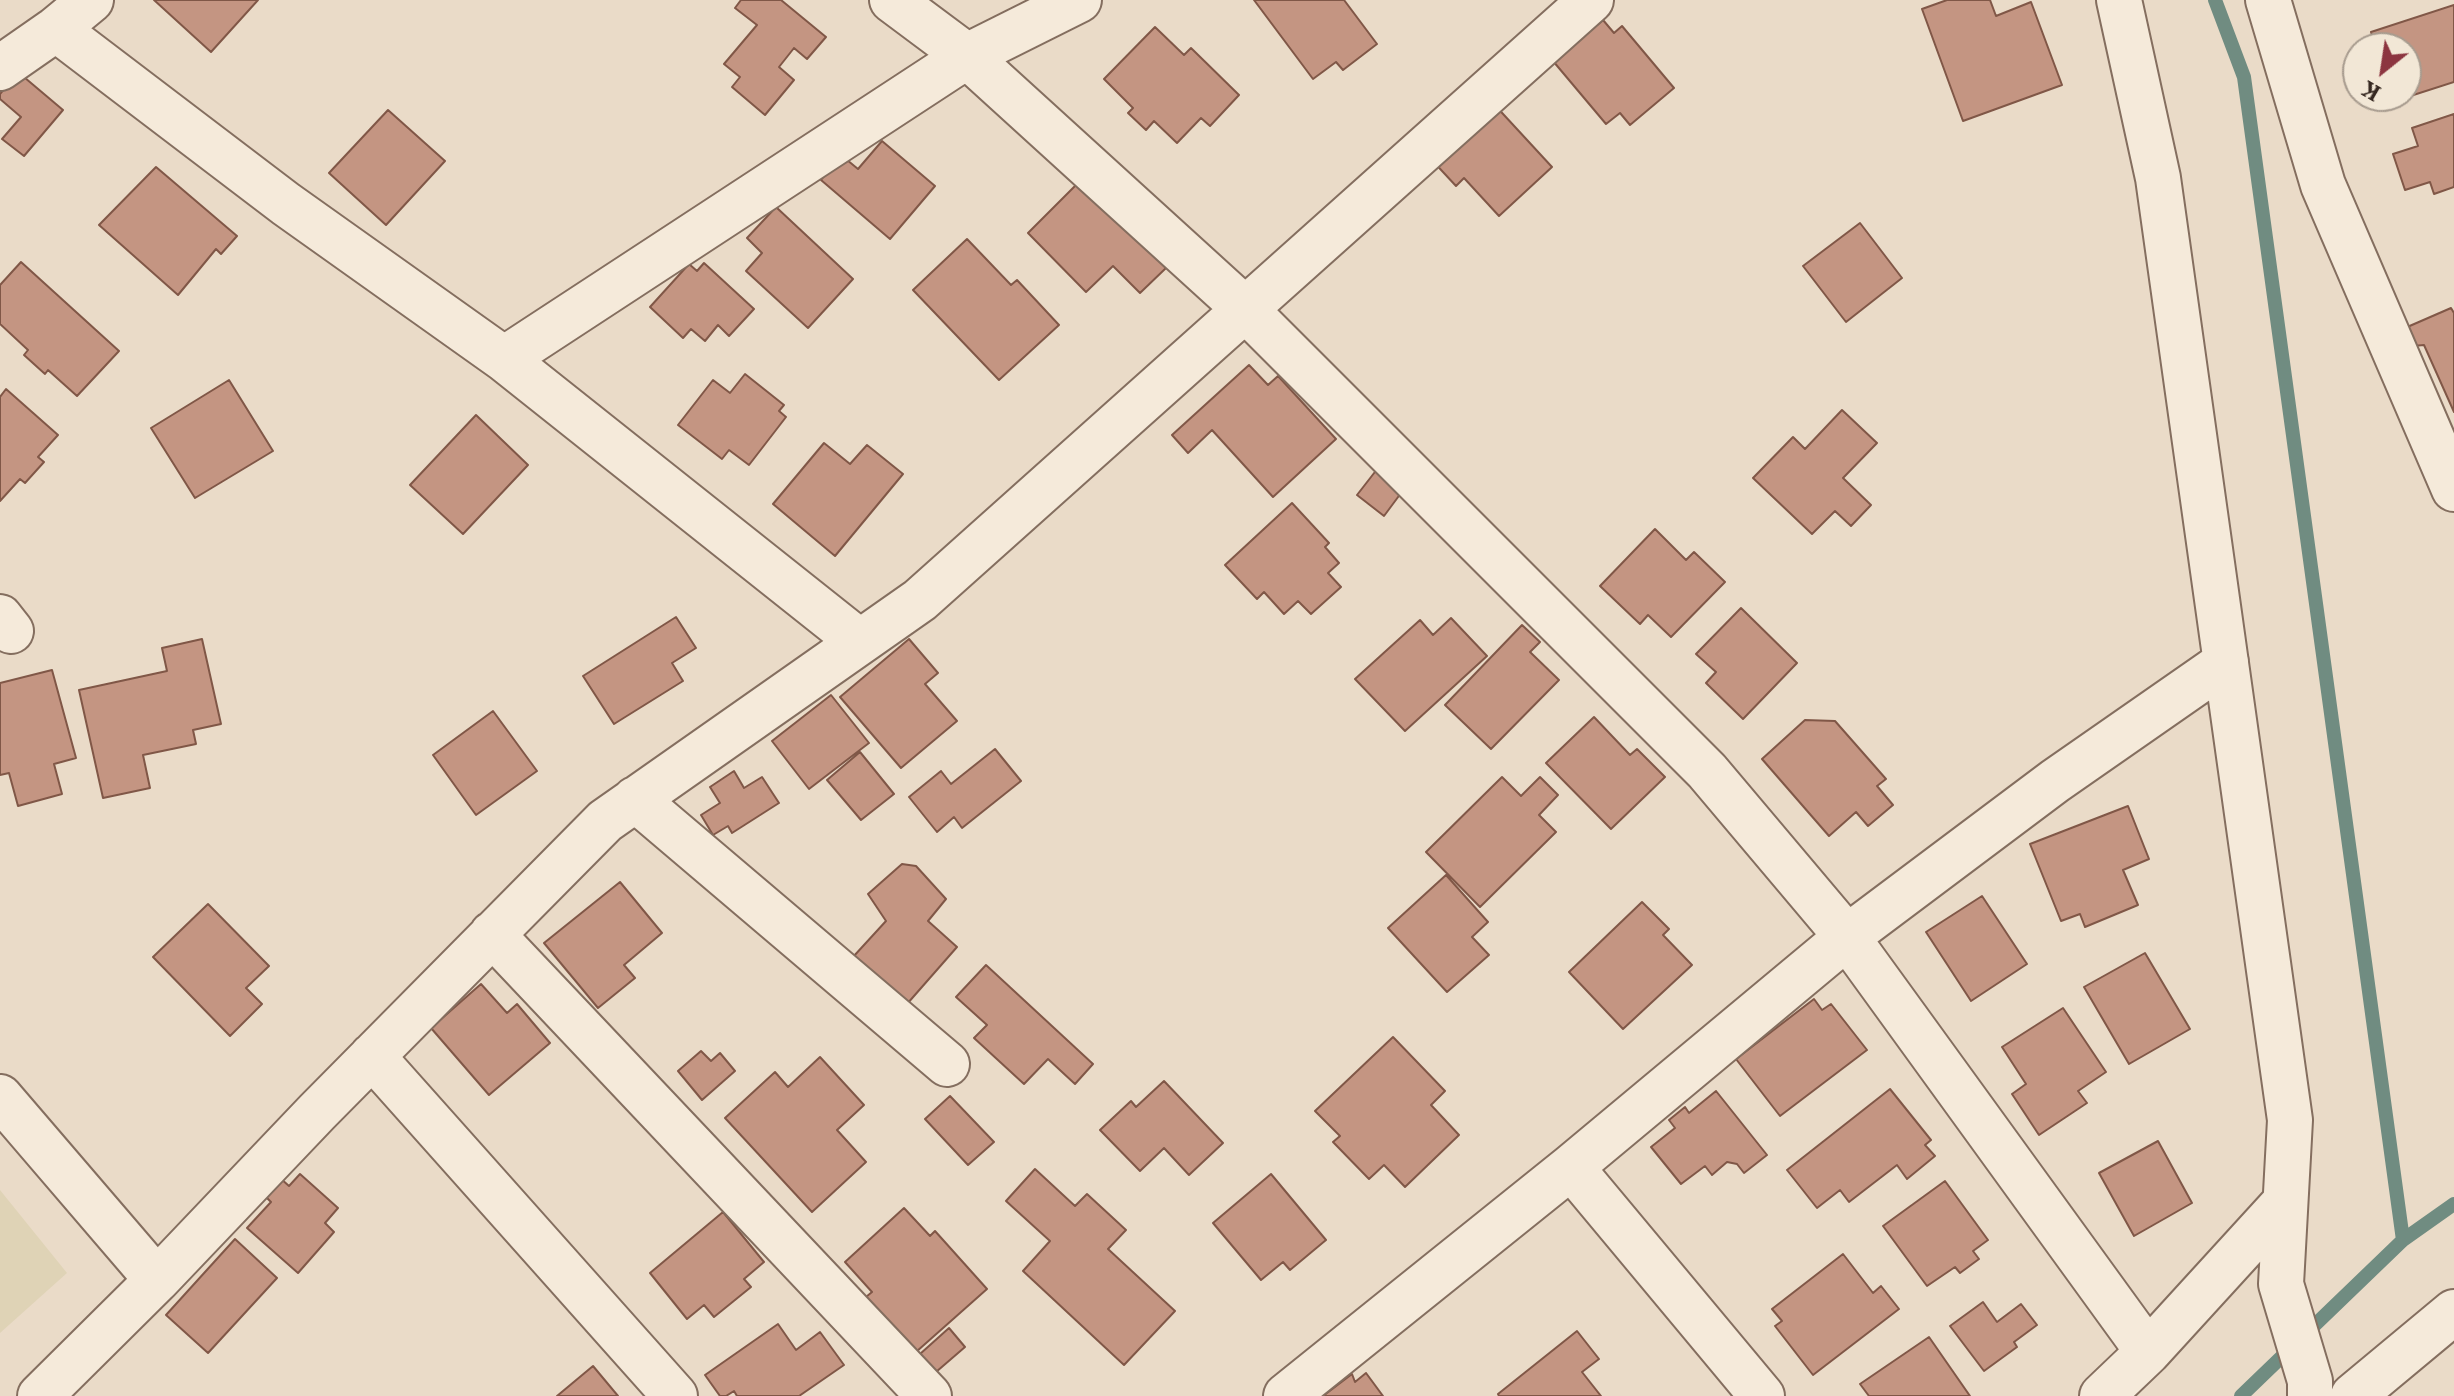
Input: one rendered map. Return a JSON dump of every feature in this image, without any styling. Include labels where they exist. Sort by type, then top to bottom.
[{"type":"street","points":[[0,68],[91,0]]},
{"type":"street","points":[[892,0],[967,56],[1245,309],[1707,771],[1847,937],[2148,1352]]},
{"type":"street","points":[[504,359],[967,56],[1079,0]]},
{"type":"street","points":[[40,1396],[605,821],[920,600],[1591,0]]},
{"type":"street","points":[[2119,0],[2158,178],[2290,1120],[2281,1284],[2310,1388]]},
{"type":"street","points":[[2268,0],[2323,185],[2454,489]]},
{"type":"street","points":[[56,29],[286,204],[504,359],[860,642]]},
{"type":"street","points":[[1286,1396],[1571,1167],[1847,937],[2055,781],[2226,662]]},
{"type":"street","points":[[635,799],[947,1064]]},
{"type":"street","points":[[492,934],[929,1396]]},
{"type":"street","points":[[372,1056],[675,1396]]},
{"type":"street","points":[[0,1097],[157,1280]]},
{"type":"street","points":[[1571,1167],[1762,1396]]},
{"type":"street","points":[[2102,1396],[2148,1352],[2285,1202]]},
{"type":"street","points":[[2353,1396],[2454,1312]]},
{"type":"shaded area","points":[[0,1190],[67,1273],[0,1333]]},
{"type":"building","points":[[154,0],[258,0],[211,52]]},
{"type":"building","points":[[741,0],[781,0],[826,37],[807,59],[794,48],[779,67],[794,80],[765,115],[732,87],[740,77],[724,64],[757,25],[735,8]]},
{"type":"building","points":[[1254,0],[1344,0],[1377,44],[1343,70],[1336,62],[1313,79]]},
{"type":"building","points":[[1947,0],[1990,0],[1996,16],[2031,2],[2062,85],[1963,121],[1922,9]]},
{"type":"building","points":[[2454,5],[2454,82],[2422,92],[2422,32],[2371,32]]},
{"type":"building","points":[[1603,20],[1614,33],[1622,26],[1674,88],[1630,125],[1620,113],[1606,124],[1553,61]]},
{"type":"building","points":[[1155,27],[1184,55],[1191,48],[1239,95],[1210,126],[1201,118],[1177,143],[1154,121],[1146,130],[1128,113],[1133,108],[1104,79]]},
{"type":"building","points":[[18,72],[63,110],[24,156],[2,139],[21,117],[0,99],[0,94]]},
{"type":"building","points":[[1492,102],[1552,167],[1499,216],[1464,178],[1456,186],[1430,158]]},
{"type":"building","points":[[388,110],[445,161],[386,225],[329,173]]},
{"type":"building","points":[[2454,114],[2454,187],[2434,194],[2430,182],[2405,190],[2393,154],[2418,146],[2412,128]]},
{"type":"building","points":[[882,141],[935,186],[890,239],[821,180],[841,155],[858,169]]},
{"type":"building","points":[[156,167],[237,236],[221,254],[216,249],[178,295],[99,225]]},
{"type":"building","points":[[1080,181],[1166,268],[1140,293],[1113,266],[1086,292],[1028,233]]},
{"type":"building","points":[[776,207],[853,279],[808,328],[746,271],[762,253],[747,238]]},
{"type":"building","points":[[1860,223],[1902,278],[1846,322],[1803,266]]},
{"type":"building","points":[[967,239],[1011,285],[1017,280],[1059,325],[999,380],[913,290]]},
{"type":"building","points":[[21,262],[119,351],[77,396],[48,370],[45,374],[24,355],[28,350],[0,324],[0,285]]},
{"type":"building","points":[[704,263],[754,309],[729,336],[718,325],[705,341],[691,329],[683,338],[650,307],[689,264],[697,271]]},
{"type":"building","points":[[2451,308],[2454,313],[2454,412],[2424,345],[2413,346],[2405,328]]},
{"type":"building","points":[[1249,365],[1268,385],[1278,376],[1336,439],[1273,497],[1212,430],[1188,453],[1172,435]]},
{"type":"building","points":[[745,374],[784,405],[779,411],[786,417],[749,465],[729,450],[722,459],[678,425],[713,380],[730,393]]},
{"type":"building","points":[[229,380],[273,451],[195,498],[151,428]]},
{"type":"building","points":[[6,389],[58,435],[38,457],[44,462],[25,483],[20,479],[0,501],[0,397]]},
{"type":"building","points":[[1842,410],[1877,443],[1843,478],[1871,505],[1851,526],[1835,511],[1812,534],[1753,478],[1793,437],[1805,449]]},
{"type":"building","points":[[476,415],[528,465],[463,534],[410,485]]},
{"type":"building","points":[[824,443],[850,464],[867,445],[903,474],[835,556],[773,504]]},
{"type":"building","points":[[1378,468],[1404,489],[1384,516],[1357,495]]},
{"type":"building","points":[[1292,503],[1329,543],[1325,547],[1339,563],[1328,573],[1341,587],[1311,614],[1298,601],[1284,614],[1264,592],[1257,599],[1225,565]]},
{"type":"building","points":[[1655,529],[1686,560],[1694,552],[1725,582],[1671,637],[1648,615],[1640,624],[1600,586]]},
{"type":"building","points":[[1741,608],[1797,663],[1743,719],[1706,683],[1716,672],[1696,654]]},
{"type":"building","points":[[676,617],[696,648],[672,663],[683,681],[614,724],[583,676]]},
{"type":"building","points":[[1451,618],[1487,656],[1405,731],[1355,679],[1420,620],[1433,635]]},
{"type":"building","points":[[1522,625],[1540,642],[1530,652],[1559,680],[1491,749],[1445,705]]},
{"type":"building","points":[[202,639],[221,724],[193,730],[196,744],[143,755],[150,788],[103,798],[79,690],[167,671],[162,648]]},
{"type":"building","points":[[909,639],[938,673],[925,684],[957,721],[901,768],[840,697]]},
{"type":"building","points":[[52,670],[76,758],[54,764],[62,794],[18,806],[9,773],[0,775],[0,683]]},
{"type":"building","points":[[831,695],[869,743],[809,789],[772,741]]},
{"type":"building","points":[[493,711],[537,771],[476,815],[433,755]]},
{"type":"building","points":[[1594,717],[1630,755],[1637,749],[1665,777],[1611,829],[1546,763]]},
{"type":"building","points":[[1805,720],[1835,721],[1886,779],[1877,786],[1893,805],[1868,826],[1856,812],[1829,836],[1762,759]]},
{"type":"building","points":[[995,749],[1021,781],[962,828],[954,817],[937,832],[909,797],[941,771],[951,784]]},
{"type":"building","points":[[860,752],[894,794],[861,820],[827,780]]},
{"type":"building","points":[[734,771],[744,788],[762,777],[779,803],[732,833],[728,826],[713,835],[701,815],[720,803],[710,787]]},
{"type":"building","points":[[1502,777],[1521,796],[1540,777],[1558,795],[1539,815],[1556,832],[1480,907],[1426,852]]},
{"type":"building","points":[[2128,806],[2149,859],[2123,870],[2138,905],[2085,927],[2080,914],[2061,921],[2030,844]]},
{"type":"building","points":[[902,864],[916,866],[946,899],[928,921],[957,947],[907,1004],[853,957],[886,921],[868,894]]},
{"type":"building","points":[[1446,875],[1488,922],[1472,937],[1489,955],[1447,992],[1388,928]]},
{"type":"building","points":[[620,882],[662,933],[624,965],[635,978],[598,1008],[544,943]]},
{"type":"building","points":[[1982,896],[2027,964],[1971,1001],[1926,932]]},
{"type":"building","points":[[1642,902],[1669,929],[1663,935],[1692,965],[1623,1029],[1569,972]]},
{"type":"building","points":[[208,904],[269,966],[246,988],[262,1004],[230,1036],[153,957]]},
{"type":"building","points":[[2145,953],[2190,1029],[2129,1064],[2084,987]]},
{"type":"building","points":[[986,965],[1093,1064],[1075,1084],[1048,1059],[1024,1084],[974,1038],[987,1025],[956,997]]},
{"type":"building","points":[[481,984],[507,1013],[517,1004],[550,1043],[489,1095],[431,1028]]},
{"type":"building","points":[[1814,999],[1822,1010],[1831,1004],[1867,1050],[1780,1116],[1736,1059]]},
{"type":"building","points":[[2063,1008],[2106,1072],[2078,1091],[2087,1103],[2039,1135],[2012,1094],[2026,1084],[2002,1047]]},
{"type":"building","points":[[1393,1037],[1445,1091],[1431,1105],[1459,1135],[1405,1187],[1384,1165],[1369,1179],[1333,1142],[1340,1136],[1315,1111]]},
{"type":"building","points":[[701,1051],[711,1061],[720,1053],[735,1071],[702,1100],[678,1071]]},
{"type":"building","points":[[820,1057],[864,1105],[837,1130],[866,1162],[812,1212],[725,1118],[775,1072],[788,1087]]},
{"type":"building","points":[[1164,1081],[1223,1143],[1189,1175],[1164,1148],[1140,1171],[1100,1130],[1131,1101],[1136,1107]]},
{"type":"building","points":[[1890,1089],[1931,1140],[1925,1145],[1935,1156],[1907,1179],[1897,1165],[1849,1202],[1840,1190],[1817,1208],[1787,1170]]},
{"type":"building","points":[[1716,1091],[1767,1155],[1744,1173],[1737,1164],[1727,1162],[1712,1175],[1705,1166],[1681,1184],[1651,1147],[1675,1128],[1669,1120],[1685,1107],[1689,1113]]},
{"type":"building","points":[[950,1096],[994,1142],[968,1165],[925,1119]]},
{"type":"building","points":[[2158,1141],[2192,1203],[2134,1236],[2099,1173]]},
{"type":"building","points":[[1035,1169],[1075,1206],[1087,1194],[1126,1230],[1108,1249],[1175,1311],[1124,1365],[1023,1271],[1050,1241],[1006,1201]]},
{"type":"building","points":[[300,1174],[338,1208],[325,1223],[334,1232],[298,1273],[247,1228],[271,1202],[265,1196],[280,1178],[289,1186]]},
{"type":"building","points":[[1271,1174],[1326,1240],[1290,1270],[1283,1262],[1261,1280],[1213,1223]]},
{"type":"building","points":[[1945,1181],[1988,1240],[1973,1251],[1979,1259],[1960,1273],[1955,1267],[1927,1286],[1883,1226]]},
{"type":"building","points":[[904,1208],[930,1236],[935,1231],[987,1289],[916,1352],[866,1297],[872,1292],[845,1262]]},
{"type":"building","points":[[723,1212],[764,1262],[744,1279],[751,1287],[714,1317],[704,1305],[687,1319],[650,1273]]},
{"type":"building","points":[[235,1239],[277,1278],[208,1353],[166,1315]]},
{"type":"building","points":[[1843,1254],[1873,1293],[1881,1286],[1899,1309],[1813,1375],[1775,1326],[1782,1321],[1772,1309]]},
{"type":"building","points":[[1983,1302],[1997,1322],[2021,1304],[2037,1325],[2014,1342],[2017,1347],[1984,1371],[1950,1326]]},
{"type":"building","points":[[778,1324],[796,1350],[820,1332],[844,1365],[799,1396],[737,1396],[734,1391],[720,1396],[705,1375]]},
{"type":"building","points":[[949,1328],[965,1347],[936,1372],[920,1354]]},
{"type":"building","points":[[1577,1331],[1599,1359],[1582,1372],[1601,1396],[1499,1396],[1498,1394]]},
{"type":"building","points":[[1929,1337],[1970,1396],[1869,1396],[1860,1384]]},
{"type":"building","points":[[593,1366],[618,1396],[557,1396]]},
{"type":"building","points":[[1366,1373],[1383,1396],[1323,1396],[1352,1374],[1355,1382]]},
{"type":"waterway","points":[[2215,0],[2244,77],[2403,1240]]},
{"type":"waterway","points":[[2241,1396],[2403,1240],[2454,1204]]}]
